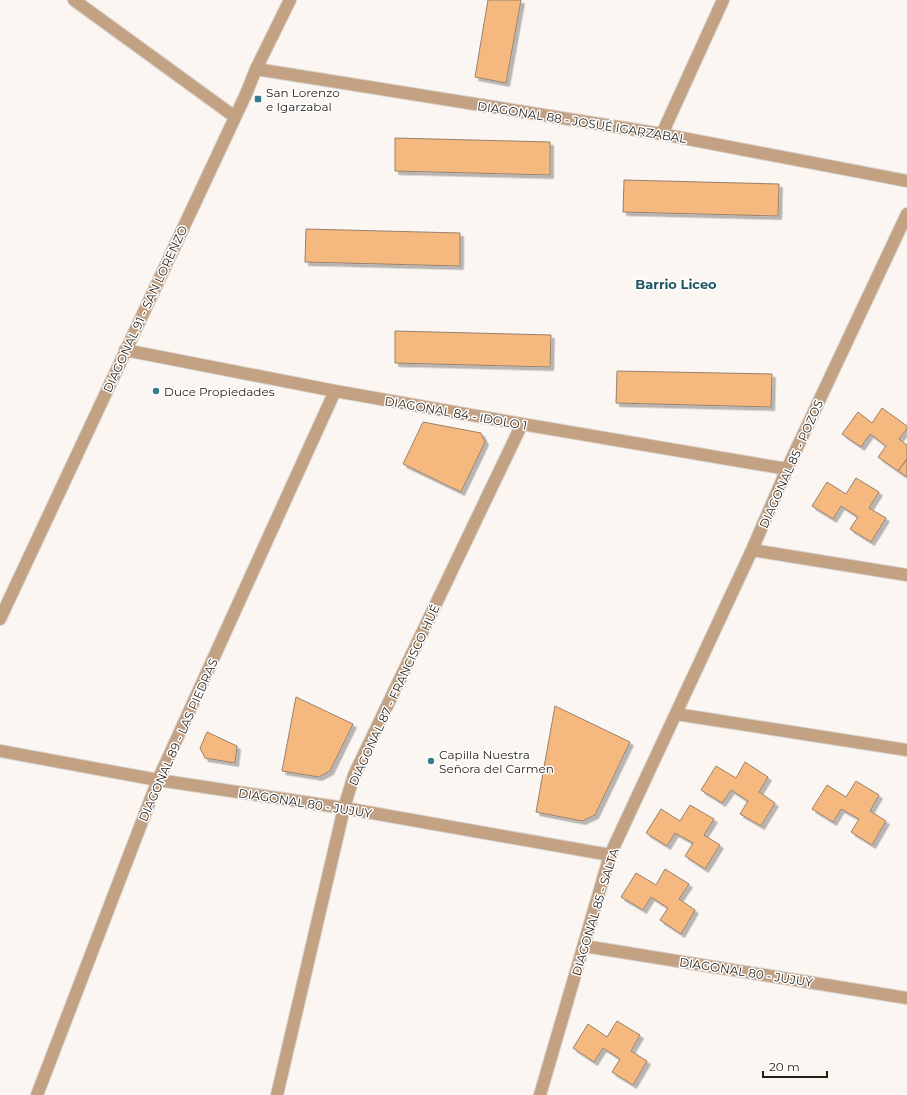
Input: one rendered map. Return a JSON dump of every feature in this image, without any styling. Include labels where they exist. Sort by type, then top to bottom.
[{"type":"street","points":[[74,0],[235,117]]},
{"type":"street","name":"DIAGONAL 91 - SAN LORENZO","points":[[0,620],[256,69],[290,0]]},
{"type":"street","points":[[662,134],[723,0]]},
{"type":"street","name":"DIAGONAL 88 - JOSUÉ IGARZABAL","points":[[256,69],[662,134],[907,181]]},
{"type":"street","name":"DIAGONAL 85 - POZOS","points":[[676,714],[752,550],[787,469],[907,214]]},
{"type":"street","name":"DIAGONAL 84 - IDOLO 1","points":[[125,350],[335,391],[787,469]]},
{"type":"street","name":"DIAGONAL 89 - LAS PIEDRAS","points":[[37,1095],[158,780],[335,391]]},
{"type":"street","name":"DIAGONAL 87 - FRANCISCO HUÉ","points":[[277,1095],[344,808],[354,775],[522,424]]},
{"type":"street","points":[[752,550],[907,575]]},
{"type":"street","points":[[676,714],[907,750]]},
{"type":"street","name":"DIAGONAL 85 - SALTA","points":[[540,1095],[610,855],[676,714]]},
{"type":"street","name":"DIAGONAL 80 - JUJUY","points":[[0,751],[158,780],[344,808],[610,855]]},
{"type":"street","name":"DIAGONAL 80 - JUJUY","points":[[584,946],[907,998]]},
{"type":"building","points":[[488,0],[521,0],[506,83],[475,77]]},
{"type":"building","points":[[395,138],[550,142],[550,175],[395,171]]},
{"type":"building","points":[[624,180],[779,184],[778,216],[623,212]]},
{"type":"building","points":[[306,229],[460,233],[460,266],[305,262]]},
{"type":"building","points":[[395,331],[551,335],[550,367],[395,363]]},
{"type":"building","points":[[617,371],[772,374],[771,407],[616,403]]},
{"type":"building","points":[[882,408],[907,426],[907,429],[899,439],[907,445],[907,459],[898,471],[878,457],[886,446],[870,434],[861,447],[842,434],[858,412],[872,423]]},
{"type":"building","points":[[423,422],[481,433],[485,442],[461,492],[403,464]]},
{"type":"building","points":[[907,459],[907,477],[898,471]]},
{"type":"building","points":[[856,478],[879,492],[869,508],[886,518],[871,542],[850,529],[858,517],[841,506],[833,519],[812,506],[827,482],[846,494]]},
{"type":"building","points":[[296,697],[353,724],[330,771],[319,777],[282,771]]},
{"type":"building","points":[[555,706],[630,742],[595,815],[582,821],[536,812]]},
{"type":"building","points":[[207,732],[237,746],[235,763],[205,758],[200,748]]},
{"type":"building","points":[[745,762],[768,777],[759,792],[775,803],[761,826],[740,814],[748,801],[731,790],[722,803],[701,790],[716,766],[736,778]]},
{"type":"building","points":[[856,781],[879,795],[870,811],[886,821],[872,845],[851,832],[859,819],[841,809],[833,822],[812,809],[827,785],[846,797]]},
{"type":"building","points":[[690,805],[714,819],[704,835],[720,845],[705,869],[685,856],[693,843],[675,833],[667,846],[646,833],[661,809],[680,821]]},
{"type":"building","points":[[665,869],[689,884],[679,899],[695,910],[681,934],[660,920],[668,908],[651,897],[643,910],[621,897],[636,873],[656,885]]},
{"type":"building","points":[[617,1021],[640,1035],[631,1051],[647,1061],[633,1085],[612,1072],[620,1059],[603,1048],[594,1062],[573,1048],[588,1024],[607,1037]]},
{"type":"place","name":"San Lorenzo e Igarzabal","points":[[258,99]]},
{"type":"place","name":"Duce Propiedades","points":[[156,391]]},
{"type":"place","name":"Capilla Nuestra Señora del Carmen","points":[[431,761]]},
{"type":"district","name":"Barrio Liceo","points":[[676,284]]}]
